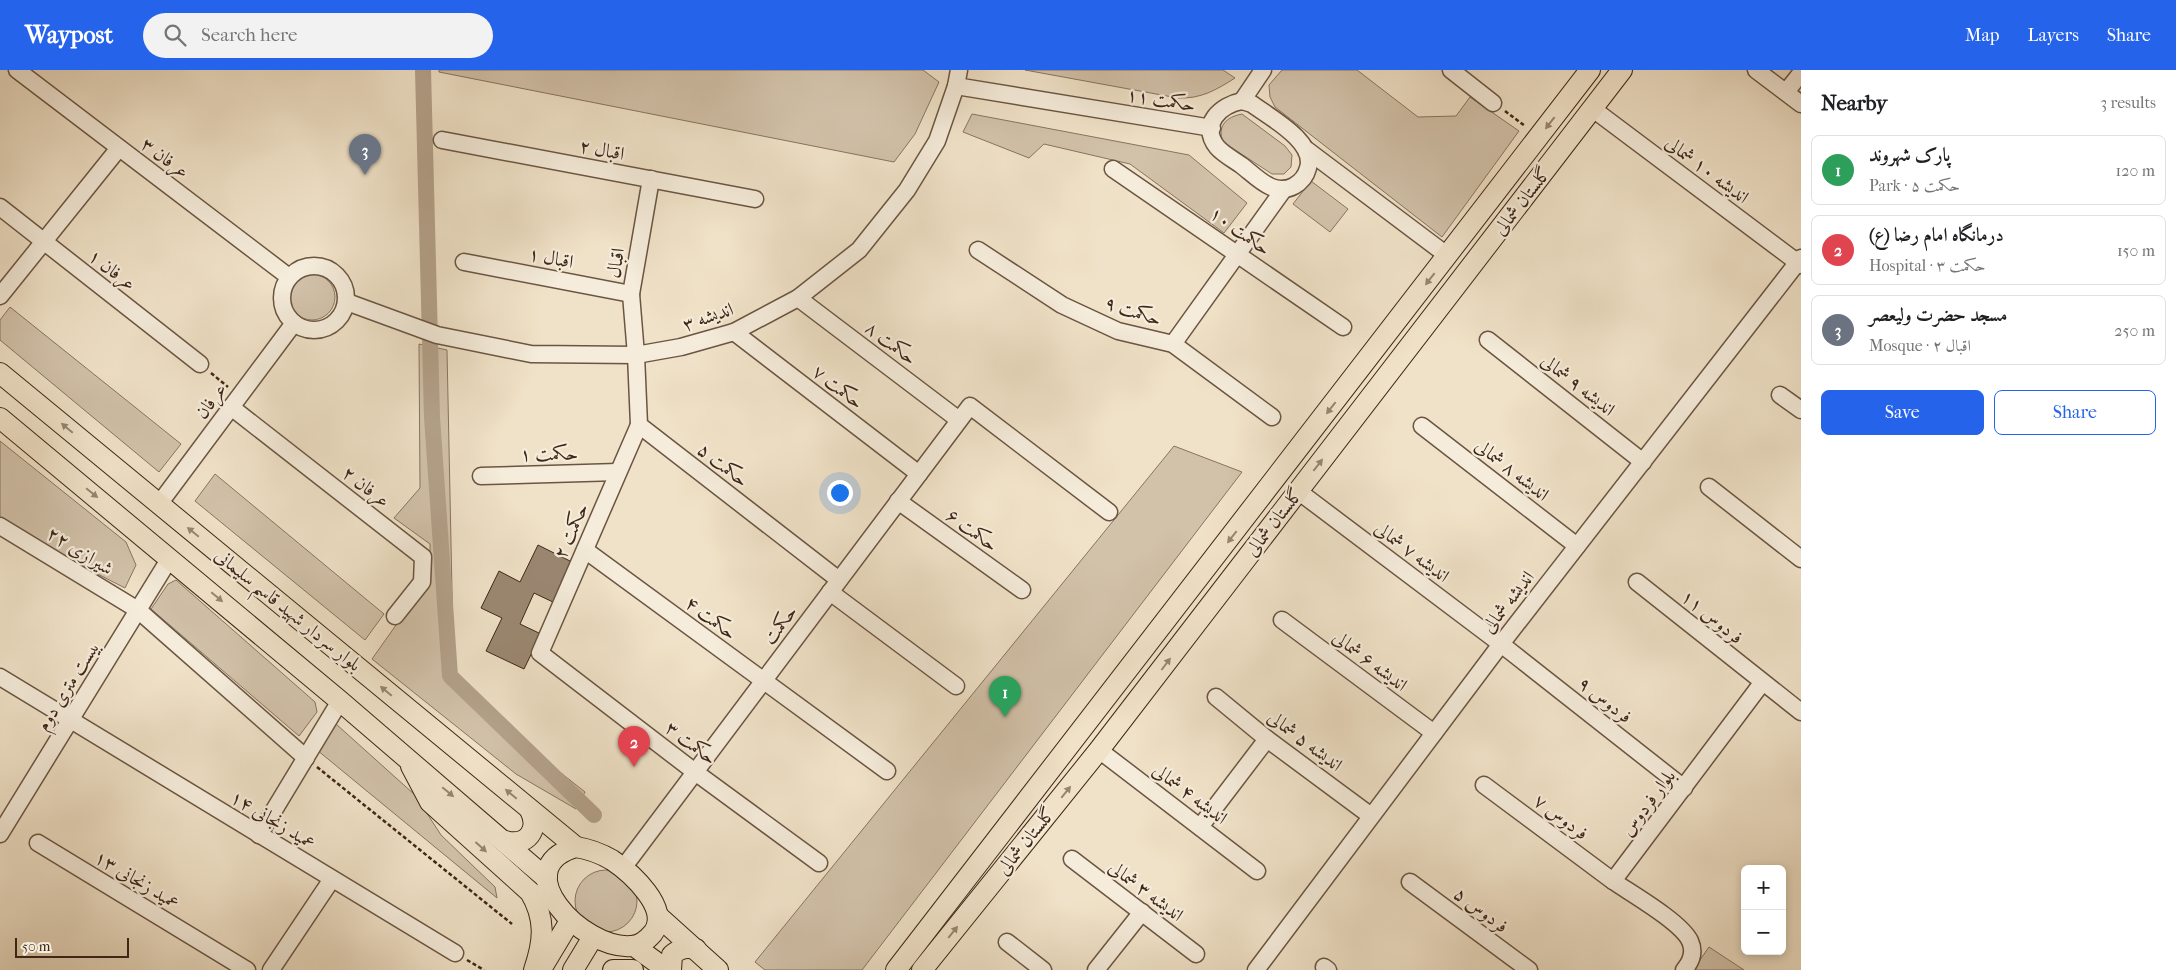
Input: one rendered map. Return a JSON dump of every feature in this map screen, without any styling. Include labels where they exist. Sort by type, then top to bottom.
[{"type":"main road","name":"گلستان شمالی","points":[[896,970],[1279,476],[1590,70]]},
{"type":"main road","name":"گلستان شمالی","points":[[922,970],[1099,750],[1622,70]]},
{"type":"main road","points":[[1572,94],[1593,109]]},
{"type":"main road","name":"بلوار سردار شهید قاسم سلیمانی","points":[[0,372],[576,846]]},
{"type":"main road","name":"بلوار سردار شهید قاسم سلیمانی","points":[[0,418],[407,757],[505,840],[546,878]]},
{"type":"main road","points":[[1279,476],[1298,491]]},
{"type":"main road","points":[[407,757],[430,802],[530,892],[539,906],[544,928],[541,950],[534,970]]},
{"type":"main road","points":[[505,840],[514,843],[523,841],[530,836],[534,827],[534,818],[530,810]]},
{"type":"main road","points":[[667,970],[634,946],[608,943],[593,937],[570,921],[555,902],[546,878],[550,862],[561,851],[576,846],[601,854],[623,868],[645,890],[658,916],[718,970]]},
{"type":"main road","points":[[634,946],[647,940],[656,929],[658,916]]},
{"type":"main road","points":[[540,970],[570,921]]},
{"type":"main road","points":[[574,968],[593,937]]},
{"type":"main road","points":[[553,949],[565,946],[572,950],[576,957],[574,968]]},
{"type":"main road","points":[[671,970],[672,955],[679,949],[696,949]]},
{"type":"main road","points":[[613,970],[633,970]]},
{"type":"street","name":"عرفان ۳","points":[[17,70],[289,277]]},
{"type":"street","name":"اندیشه ۳","points":[[346,302],[437,335],[531,354],[636,354],[681,348],[734,332],[798,298],[859,250],[907,190],[937,141],[956,86],[959,70]]},
{"type":"street","points":[[1173,344],[1284,189],[1298,183],[1307,172],[1309,157],[1304,144],[1252,104],[1242,101],[1263,70]]},
{"type":"street","points":[[1451,70],[1493,103]]},
{"type":"street","points":[[1756,70],[1801,104]]},
{"type":"street","points":[[1786,92],[1801,73]]},
{"type":"street","name":"حکمت ۱۱","points":[[956,86],[1212,128]]},
{"type":"street","name":"حکمت ۱۱","points":[[1242,101],[1232,103],[1220,110],[1212,128],[1212,135],[1218,147],[1270,188],[1284,189]]},
{"type":"street","name":"اندیشه ۱۰ شمالی","points":[[1593,109],[1800,262]]},
{"type":"street","name":"اقبال ۲","points":[[442,140],[755,199]]},
{"type":"street","points":[[0,296],[119,148]]},
{"type":"street","points":[[1307,150],[1448,256]]},
{"type":"street","name":"حکمت ۱۰","points":[[1113,169],[1343,327]]},
{"type":"street","name":"اقبال","points":[[636,354],[631,294],[651,179]]},
{"type":"street","name":"عرفان ۱","points":[[0,208],[200,364]]},
{"type":"street","name":"حکمت ۹","points":[[978,250],[1062,305],[1118,331],[1173,344],[1272,417]]},
{"type":"street","name":"اقبال ۱","points":[[464,262],[631,294]]},
{"type":"street","name":"اندیشه شمالی","points":[[1256,970],[1501,644],[1800,262]]},
{"type":"street","points":[[311,266],[327,268],[341,278],[347,294],[346,302],[340,318],[326,328],[310,330],[294,323],[284,309],[282,293],[289,277],[295,272],[311,266]]},
{"type":"street","name":"حکمت ۸","points":[[798,298],[959,420]]},
{"type":"street","name":"عرفان","points":[[159,504],[294,323]]},
{"type":"street","name":"حکمت ۷","points":[[734,332],[918,474]]},
{"type":"street","name":"اندیشه ۹ شمالی","points":[[1488,340],[1643,462]]},
{"type":"street","points":[[636,354],[639,425]]},
{"type":"street","points":[[1780,395],[1801,410]]},
{"type":"street","name":"عرفان ۲","points":[[236,401],[423,557],[422,582],[395,616]]},
{"type":"street","name":"حکمت","points":[[623,868],[970,406],[1109,512]]},
{"type":"street","name":"حکمت ۲","points":[[540,652],[639,425]]},
{"type":"street","name":"حکمت ۵","points":[[639,425],[956,686]]},
{"type":"street","name":"اندیشه ۸ شمالی","points":[[1422,426],[1577,546]]},
{"type":"street","name":"حکمت ۱","points":[[481,476],[618,472]]},
{"type":"street","points":[[1709,487],[1801,559]]},
{"type":"street","name":"اندیشه ۷ شمالی","points":[[1298,491],[1501,644]]},
{"type":"street","name":"حکمت ۶","points":[[898,501],[1022,590]]},
{"type":"street","name":"شیرازی ۲۲","points":[[0,526],[138,610],[306,758]]},
{"type":"street","name":"حکمت ۴","points":[[584,550],[887,771]]},
{"type":"street","name":"بیست متری دوم","points":[[0,834],[170,558]]},
{"type":"street","name":"فردوس ۱۱","points":[[1637,582],[1762,683]]},
{"type":"street","name":"اندیشه ۶ شمالی","points":[[1282,620],[1434,733]]},
{"type":"street","name":"فردوس ۹","points":[[1501,644],[1684,788]]},
{"type":"street","name":"حکمت ۳","points":[[540,652],[695,772],[819,863]]},
{"type":"street","name":"عمید زنجانی ۱۴","points":[[0,677],[455,953]]},
{"type":"street","points":[[1762,683],[1801,712]]},
{"type":"street","name":"بلوار فردوس","points":[[1613,880],[1762,683]]},
{"type":"street","name":"اندیشه ۵ شمالی","points":[[1216,697],[1267,739],[1371,816]]},
{"type":"street","points":[[259,835],[340,701]]},
{"type":"street","points":[[1200,827],[1267,739]]},
{"type":"street","name":"اندیشه ۴ شمالی","points":[[1099,750],[1257,871]]},
{"type":"street","name":"فردوس ۷","points":[[1484,785],[1613,880]]},
{"type":"street","name":"عمید زنجانی ۱۳","points":[[38,843],[224,964],[247,970]]},
{"type":"street","name":"اندیشه ۳ شمالی","points":[[1072,859],[1196,954]]},
{"type":"street","points":[[271,970],[332,879]]},
{"type":"street","points":[[1613,880],[1680,927],[1690,941],[1693,952],[1689,964],[1684,970]]},
{"type":"street","name":"فردوس ۵","points":[[1410,882],[1529,970]]},
{"type":"street","points":[[1096,970],[1142,912]]},
{"type":"street","points":[[1007,942],[1043,970]]},
{"type":"path","points":[[1493,103],[1540,136]]},
{"type":"path","points":[[200,364],[236,401]]},
{"type":"path","points":[[306,758],[512,924]]},
{"type":"path","points":[[455,953],[484,970]]},
{"type":"shaded area","points":[[439,70],[923,70],[939,82],[915,134],[894,162],[439,72]]},
{"type":"shaded area","points":[[1025,70],[1223,70],[1235,78],[1208,93],[1194,97],[1178,98]]},
{"type":"shaded area","points":[[1282,70],[1357,70],[1418,117],[1456,116],[1470,97],[1519,131],[1442,237],[1275,107],[1270,97],[1269,85]]},
{"type":"shaded area","points":[[972,114],[1189,155],[1247,203],[1224,233],[1130,164],[1044,144],[1029,158],[963,132]]},
{"type":"shaded area","points":[[1242,114],[1285,146],[1292,155],[1291,167],[1284,174],[1272,174],[1223,142],[1221,131],[1224,123],[1231,117]]},
{"type":"shaded area","points":[[1311,181],[1348,209],[1330,232],[1293,204]]},
{"type":"shaded area","points":[[308,274],[316,274],[325,278],[331,284],[335,297],[331,310],[325,316],[316,320],[308,320],[299,316],[293,310],[289,301],[289,293],[293,284],[299,278]]},
{"type":"shaded area","points":[[10,307],[181,444],[159,472],[0,340],[0,320]]},
{"type":"shaded area","points":[[419,344],[447,350],[454,688],[585,792],[576,809],[516,774],[372,659],[430,577],[430,544],[394,518],[420,488]]},
{"type":"shaded area","points":[[0,441],[126,542],[136,565],[125,588],[0,524]]},
{"type":"shaded area","points":[[1174,446],[1242,472],[862,970],[765,970],[755,962]]},
{"type":"shaded area","points":[[215,474],[384,614],[365,640],[195,501]]},
{"type":"shaded area","points":[[176,580],[315,702],[317,712],[299,736],[151,609],[168,584]]},
{"type":"shaded area","points":[[336,724],[415,795],[441,835],[495,887],[497,898],[317,750]]},
{"type":"shaded area","points":[[600,870],[612,870],[628,879],[635,889],[637,901],[635,913],[628,923],[612,932],[600,932],[589,927],[580,918],[575,907],[575,895],[580,884],[589,875]]},
{"type":"shaded area","points":[[1709,947],[1744,970],[1693,970]]},
{"type":"building","points":[[538,545],[574,563],[555,603],[534,593],[520,624],[541,634],[524,669],[486,651],[502,618],[481,608],[499,571],[520,582]]},
{"type":"waterway","points":[[423,70],[432,417],[450,676],[594,815]]},
{"type":"place","name":"مسجد حضرت ولیعصر","points":[[365,175]]},
{"type":"place","name":"پارک شهروند","points":[[1005,717]]},
{"type":"place","name":"درمانگاه امام رضا (ع)","points":[[634,767]]}]
